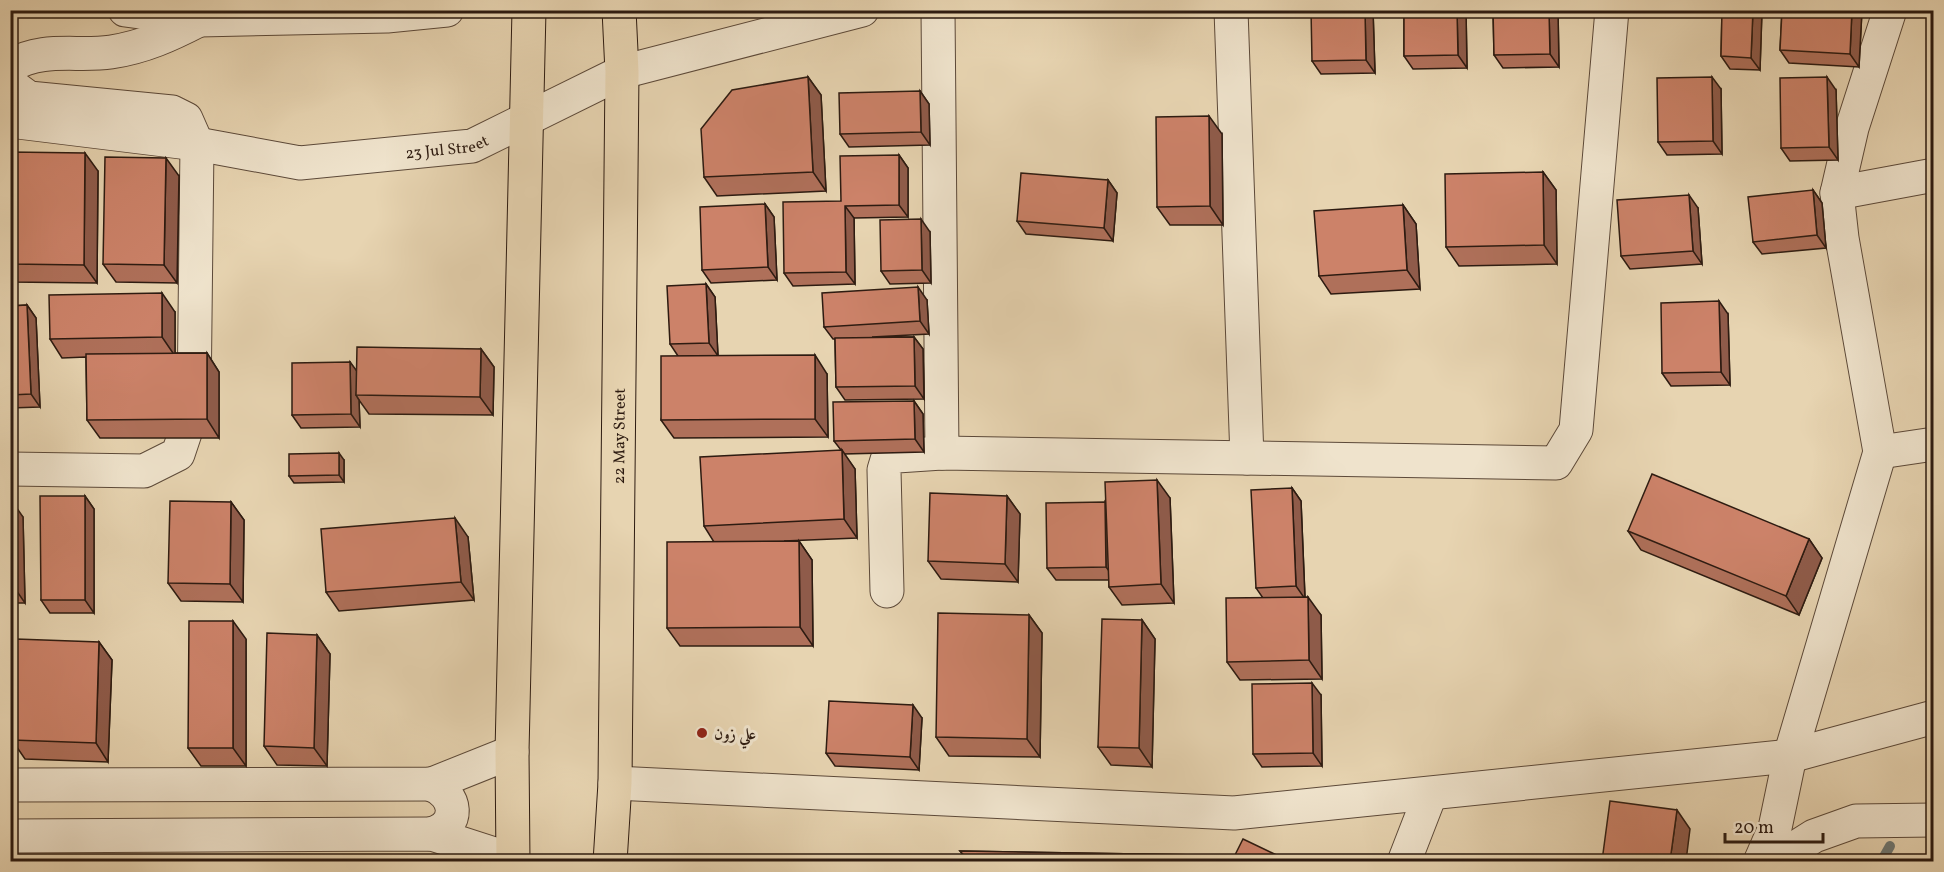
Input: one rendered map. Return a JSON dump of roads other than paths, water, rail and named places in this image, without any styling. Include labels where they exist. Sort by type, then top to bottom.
[{"type":"main road","points":[[513,861],[513,752],[529,10]]},
{"type":"main road","name":"22 May Street","points":[[610,861],[615,783],[622,72],[619,10]]},
{"type":"street","points":[[126,10],[199,15],[387,16],[447,10]]},
{"type":"street","name":"23 Jul Street","points":[[10,121],[197,144],[300,163],[472,146],[527,121],[622,72],[862,10]]},
{"type":"street","points":[[938,10],[942,453]]},
{"type":"street","points":[[1231,10],[1247,458]]},
{"type":"street","points":[[887,591],[884,470],[887,460],[897,456],[942,453],[1556,463],[1576,430],[1612,10]]},
{"type":"street","points":[[1760,861],[1775,828],[1790,756],[1880,452],[1842,238],[1837,193],[1852,128],[1890,10]]},
{"type":"street","points":[[10,66],[24,58],[46,52],[110,52],[153,43],[199,15]]},
{"type":"street","points":[[10,84],[29,98],[172,112],[186,119],[197,144],[194,406],[178,454],[144,471],[10,469]]},
{"type":"street","points":[[1837,193],[1934,175]]},
{"type":"street","points":[[1880,452],[1934,444]]},
{"type":"street","points":[[615,783],[1234,813],[1430,795],[1790,756],[1934,717]]},
{"type":"street","points":[[430,784],[513,752]]},
{"type":"street","points":[[10,785],[430,784],[442,788],[450,797],[453,809],[446,826],[431,834]]},
{"type":"street","points":[[1404,861],[1430,795]]},
{"type":"street","points":[[1773,861],[1814,836],[1856,821],[1934,820]]},
{"type":"street","points":[[10,837],[431,834],[513,861]]},
{"type":"waterway","points":[[1881,862],[1890,846]]},
{"type":"place","name":"علي زون","points":[[702,733]]}]
